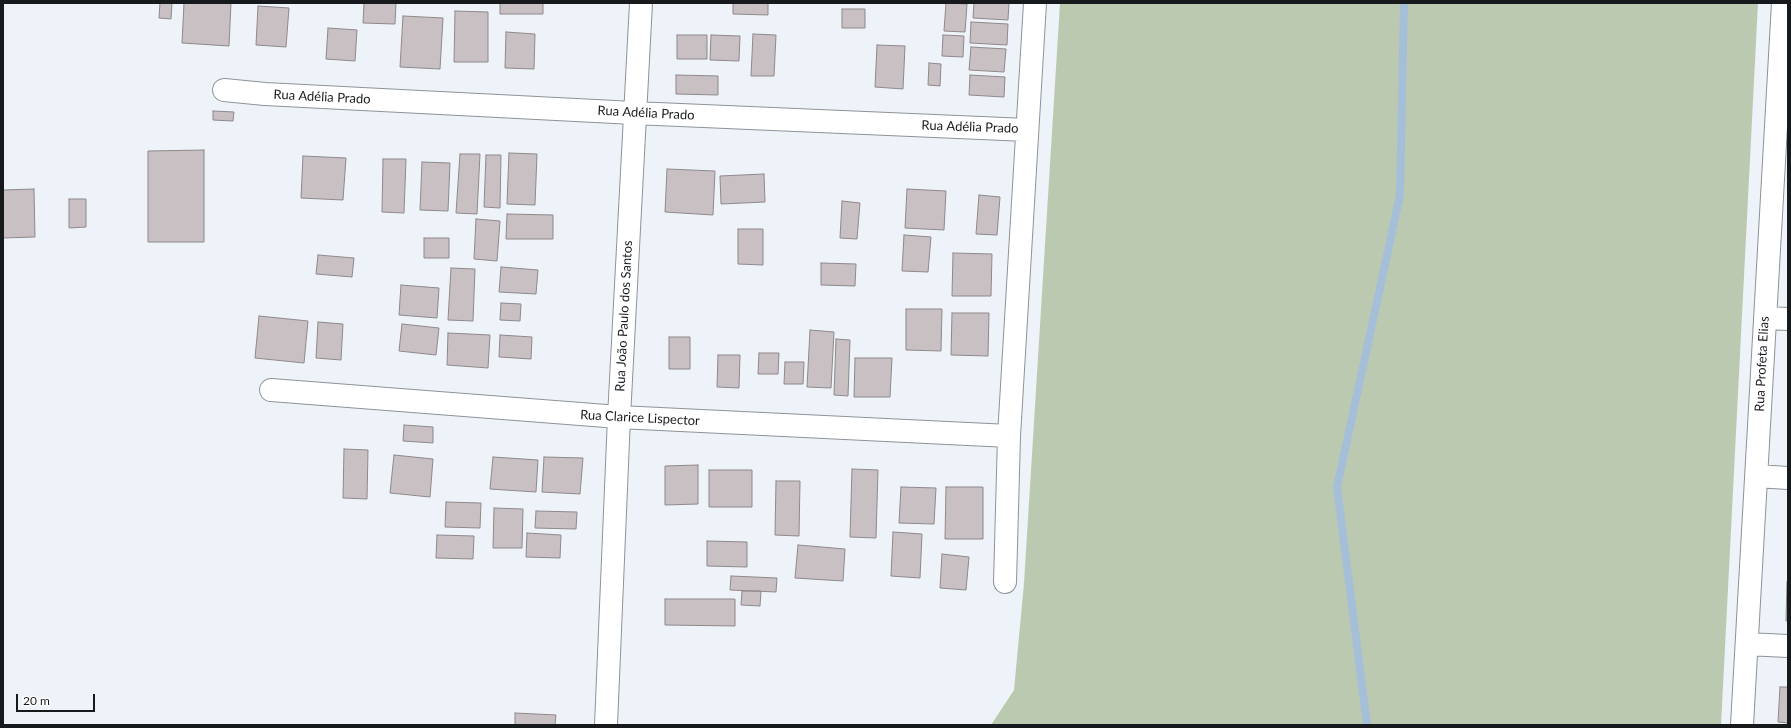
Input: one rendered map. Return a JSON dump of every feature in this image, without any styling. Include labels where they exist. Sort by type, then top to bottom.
[{"type":"street","name":"Rua João Paulo dos Santos","points":[[606,725],[619,417],[640,3]]},
{"type":"street","points":[[1005,582],[1009,436],[1035,3]]},
{"type":"street","name":"Rua Profeta Elias","points":[[1742,725],[1765,318],[1781,152],[1783,3]]},
{"type":"street","name":"Rua Adélia Prado","points":[[224,90],[265,94],[634,113],[1027,130]]},
{"type":"street","points":[[1765,318],[1788,319]]},
{"type":"street","name":"Rua Clarice Lispector","points":[[271,390],[619,417],[1009,436]]},
{"type":"street","points":[[1756,476],[1788,478]]},
{"type":"street","points":[[1747,644],[1788,646]]},
{"type":"green space","points":[[1060,3],[1758,3],[1721,725],[991,725],[1014,690],[1024,583]]},
{"type":"building","points":[[160,3],[172,3],[171,19],[159,18]]},
{"type":"building","points":[[184,3],[231,3],[229,46],[182,43]]},
{"type":"building","points":[[364,3],[396,3],[395,24],[363,23]]},
{"type":"building","points":[[500,3],[543,3],[543,14],[500,14]]},
{"type":"building","points":[[733,3],[768,3],[768,15],[733,14]]},
{"type":"building","points":[[946,3],[967,4],[965,32],[944,31]]},
{"type":"building","points":[[974,3],[1009,3],[1008,20],[973,18]]},
{"type":"building","points":[[258,6],[289,8],[286,47],[256,45]]},
{"type":"building","points":[[842,9],[865,9],[865,28],[842,28]]},
{"type":"building","points":[[455,11],[488,12],[488,62],[454,62]]},
{"type":"building","points":[[403,16],[443,18],[440,69],[400,67]]},
{"type":"building","points":[[971,22],[1008,24],[1007,45],[970,43]]},
{"type":"building","points":[[328,28],[357,30],[355,61],[326,59]]},
{"type":"building","points":[[506,32],[535,34],[534,69],[505,68]]},
{"type":"building","points":[[753,34],[776,35],[774,76],[751,76]]},
{"type":"building","points":[[677,35],[707,35],[707,59],[677,59]]},
{"type":"building","points":[[711,35],[740,36],[739,61],[710,60]]},
{"type":"building","points":[[943,35],[964,36],[963,57],[942,56]]},
{"type":"building","points":[[877,45],[905,46],[903,89],[875,87]]},
{"type":"building","points":[[971,47],[1006,49],[1004,72],[969,70]]},
{"type":"building","points":[[929,63],[941,64],[940,86],[928,85]]},
{"type":"building","points":[[676,75],[718,76],[718,95],[676,94]]},
{"type":"building","points":[[970,75],[1005,77],[1004,97],[969,95]]},
{"type":"building","points":[[213,111],[234,112],[233,121],[213,120]]},
{"type":"building","points":[[204,150],[204,242],[148,242],[148,151]]},
{"type":"building","points":[[509,153],[537,154],[535,205],[507,204]]},
{"type":"building","points":[[460,154],[480,154],[477,214],[456,213]]},
{"type":"building","points":[[486,155],[501,155],[500,208],[484,207]]},
{"type":"building","points":[[303,156],[346,158],[343,200],[301,198]]},
{"type":"building","points":[[383,159],[406,159],[404,213],[382,212]]},
{"type":"building","points":[[422,162],[450,163],[448,211],[420,210]]},
{"type":"building","points":[[667,169],[715,171],[713,215],[665,212]]},
{"type":"building","points":[[764,174],[765,202],[721,204],[720,176]]},
{"type":"building","points":[[34,189],[35,237],[3,238],[3,190]]},
{"type":"building","points":[[907,189],[946,191],[944,230],[905,228]]},
{"type":"building","points":[[979,195],[1000,197],[997,235],[976,234]]},
{"type":"building","points":[[69,199],[86,199],[86,227],[69,228]]},
{"type":"building","points":[[842,201],[860,203],[857,239],[840,238]]},
{"type":"building","points":[[507,214],[553,215],[553,239],[506,239]]},
{"type":"building","points":[[476,219],[500,221],[497,261],[474,259]]},
{"type":"building","points":[[738,229],[763,229],[763,265],[738,264]]},
{"type":"building","points":[[904,235],[931,237],[928,272],[902,271]]},
{"type":"building","points":[[424,238],[449,238],[449,258],[424,258]]},
{"type":"building","points":[[953,253],[992,254],[991,296],[952,296]]},
{"type":"building","points":[[318,255],[354,258],[352,277],[316,274]]},
{"type":"building","points":[[821,263],[856,264],[855,286],[821,285]]},
{"type":"building","points":[[501,267],[538,270],[536,294],[499,292]]},
{"type":"building","points":[[451,268],[475,269],[473,321],[448,320]]},
{"type":"building","points":[[401,285],[439,288],[437,318],[399,315]]},
{"type":"building","points":[[501,303],[521,304],[520,321],[500,320]]},
{"type":"building","points":[[906,309],[942,309],[941,351],[906,350]]},
{"type":"building","points":[[952,313],[989,313],[988,356],[951,355]]},
{"type":"building","points":[[259,316],[308,321],[304,363],[255,358]]},
{"type":"building","points":[[318,322],[343,324],[341,360],[316,358]]},
{"type":"building","points":[[402,324],[439,328],[436,355],[399,351]]},
{"type":"building","points":[[810,330],[834,332],[831,388],[807,387]]},
{"type":"building","points":[[448,333],[490,335],[488,368],[447,365]]},
{"type":"building","points":[[500,335],[532,337],[531,359],[499,357]]},
{"type":"building","points":[[669,337],[690,337],[690,369],[669,369]]},
{"type":"building","points":[[836,339],[850,340],[848,396],[834,395]]},
{"type":"building","points":[[759,353],[779,353],[778,374],[758,374]]},
{"type":"building","points":[[718,355],[740,355],[739,388],[717,387]]},
{"type":"building","points":[[855,358],[892,358],[890,397],[854,397]]},
{"type":"building","points":[[785,362],[804,362],[803,384],[784,384]]},
{"type":"building","points":[[404,425],[433,427],[433,443],[403,441]]},
{"type":"building","points":[[344,449],[368,450],[367,499],[343,498]]},
{"type":"building","points":[[394,455],[433,459],[430,497],[390,493]]},
{"type":"building","points":[[493,457],[538,460],[536,492],[490,489]]},
{"type":"building","points":[[544,457],[583,458],[580,494],[542,492]]},
{"type":"building","points":[[698,465],[698,504],[665,505],[665,466]]},
{"type":"building","points":[[852,469],[878,470],[876,538],[850,537]]},
{"type":"building","points":[[709,470],[752,470],[752,507],[709,507]]},
{"type":"building","points":[[776,481],[800,481],[799,536],[775,535]]},
{"type":"building","points":[[901,487],[936,488],[934,524],[899,523]]},
{"type":"building","points":[[946,487],[983,487],[983,539],[945,539]]},
{"type":"building","points":[[446,502],[481,503],[480,528],[445,527]]},
{"type":"building","points":[[494,508],[523,509],[522,548],[493,548]]},
{"type":"building","points":[[536,511],[577,512],[576,529],[535,528]]},
{"type":"building","points":[[893,532],[922,534],[920,578],[891,576]]},
{"type":"building","points":[[527,533],[561,535],[560,558],[526,557]]},
{"type":"building","points":[[437,535],[474,536],[473,559],[436,558]]},
{"type":"building","points":[[707,541],[747,542],[747,567],[707,566]]},
{"type":"building","points":[[798,545],[845,549],[843,581],[795,578]]},
{"type":"building","points":[[942,554],[969,557],[966,590],[940,588]]},
{"type":"building","points":[[731,576],[777,578],[776,592],[730,590]]},
{"type":"building","points":[[1787,582],[1788,621],[1786,621]]},
{"type":"building","points":[[742,591],[761,591],[760,606],[741,605]]},
{"type":"building","points":[[665,599],[735,599],[735,626],[665,625]]},
{"type":"building","points":[[1780,687],[1788,687],[1788,723],[1778,722]]},
{"type":"building","points":[[515,713],[556,715],[555,725],[515,725]]},
{"type":"waterway","points":[[1367,725],[1337,487],[1400,195],[1404,3]]}]
